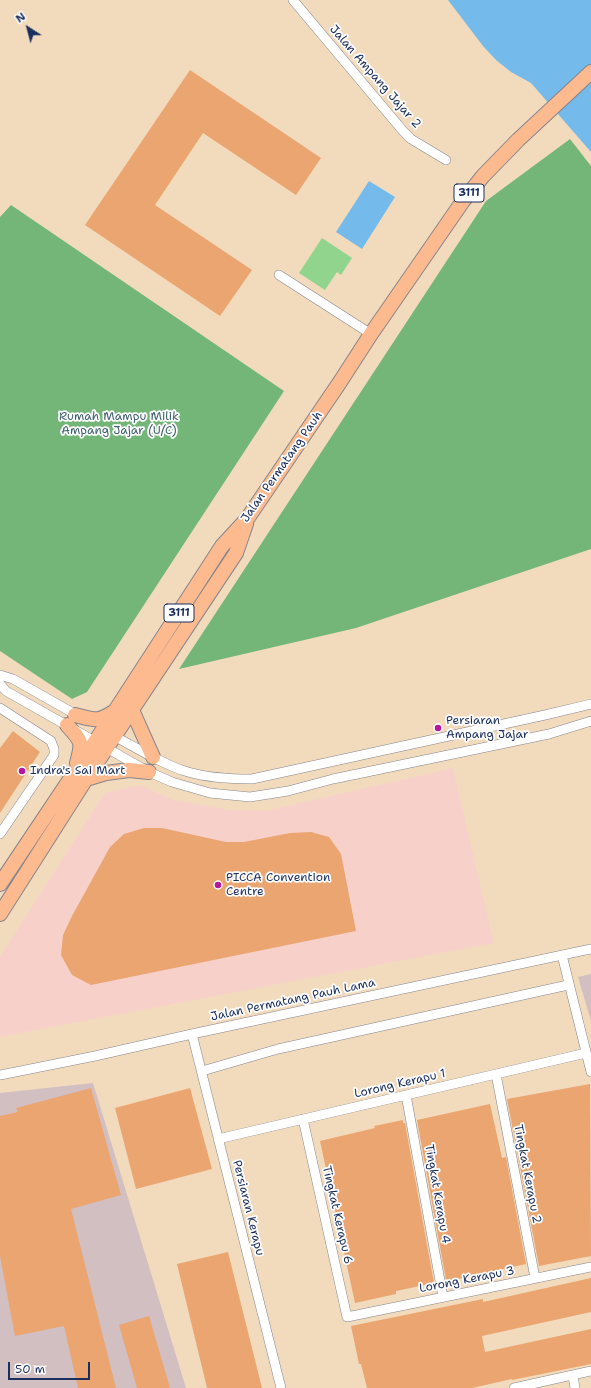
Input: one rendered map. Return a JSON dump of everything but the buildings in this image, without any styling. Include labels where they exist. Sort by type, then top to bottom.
[{"type":"main road","name":"Jalan Permatang Pauh","points":[[0,884],[80,776],[105,739],[115,710],[222,546],[247,519],[371,334],[463,201],[479,181],[518,140],[591,72]]},
{"type":"main road","points":[[105,739],[132,710],[236,553],[247,519]]},
{"type":"main road","points":[[0,914],[80,776],[82,747],[71,720],[94,720],[104,718],[115,710]]},
{"type":"main road","points":[[132,710],[153,757]]},
{"type":"main road","points":[[80,776],[129,770],[149,772]]},
{"type":"street","name":"Jalan Ampang Jajar 2","points":[[293,0],[403,131],[411,138],[446,160]]},
{"type":"street","points":[[279,275],[371,334]]},
{"type":"street","points":[[0,674],[13,679],[71,720],[105,739],[153,757],[186,772],[224,779],[252,779],[529,719],[591,704]]},
{"type":"street","points":[[0,684],[6,690],[71,720],[105,739],[149,772],[172,782],[210,793],[250,797],[288,791],[333,779],[541,736],[591,721]]},
{"type":"street","points":[[0,708],[51,741],[54,749],[54,754],[0,834]]},
{"type":"street","name":"Jalan Permatang Pauh Lama","points":[[0,1075],[95,1056],[591,949]]},
{"type":"street","points":[[562,956],[568,985],[591,1072]]},
{"type":"street","points":[[202,1071],[278,1049],[568,985]]},
{"type":"street","name":"Persiaran Kerapu","points":[[192,1034],[281,1388]]},
{"type":"street","name":"Lorong Kerapu 1","points":[[218,1139],[586,1053]]},
{"type":"street","name":"Tingkat Kerapu 2","points":[[496,1074],[535,1278]]},
{"type":"street","name":"Tingkat Kerapu 4","points":[[406,1095],[443,1297]]},
{"type":"street","name":"Tingkat Kerapu 6","points":[[303,1120],[347,1317]]},
{"type":"street","name":"Lorong Kerapu 3","points":[[347,1317],[591,1267]]},
{"type":"street","points":[[514,1388],[591,1372]]},
{"type":"street","points":[[573,1376],[575,1388]]},
{"type":"shaded area","points":[[453,768],[494,943],[0,1037],[0,957],[105,793],[140,785],[173,800],[230,810],[265,811]]},
{"type":"shaded area","points":[[591,974],[591,1021],[578,977]]},
{"type":"shaded area","points":[[93,1083],[186,1388],[0,1388],[0,1093]]},
{"type":"green space","points":[[570,139],[591,166],[591,549],[356,628],[179,669],[486,201]]},
{"type":"green space","name":"Rumah Mampu Milik Ampang Jajar (U/C)","points":[[11,205],[284,391],[87,692],[72,699],[0,651],[0,217]]},
{"type":"green space","points":[[322,238],[352,258],[341,275],[337,272],[325,290],[299,273]]},
{"type":"water","points":[[448,0],[591,0],[591,152],[531,83],[511,72],[496,60],[483,46]]},
{"type":"water","points":[[369,181],[395,197],[362,249],[336,232]]},
{"type":"place","name":"Persiaran Ampang Jajar","points":[[438,728]]},
{"type":"place","name":"Indra's Sai Mart","points":[[22,771]]},
{"type":"place","name":"PICCA Convention Centre","points":[[218,885]]}]
